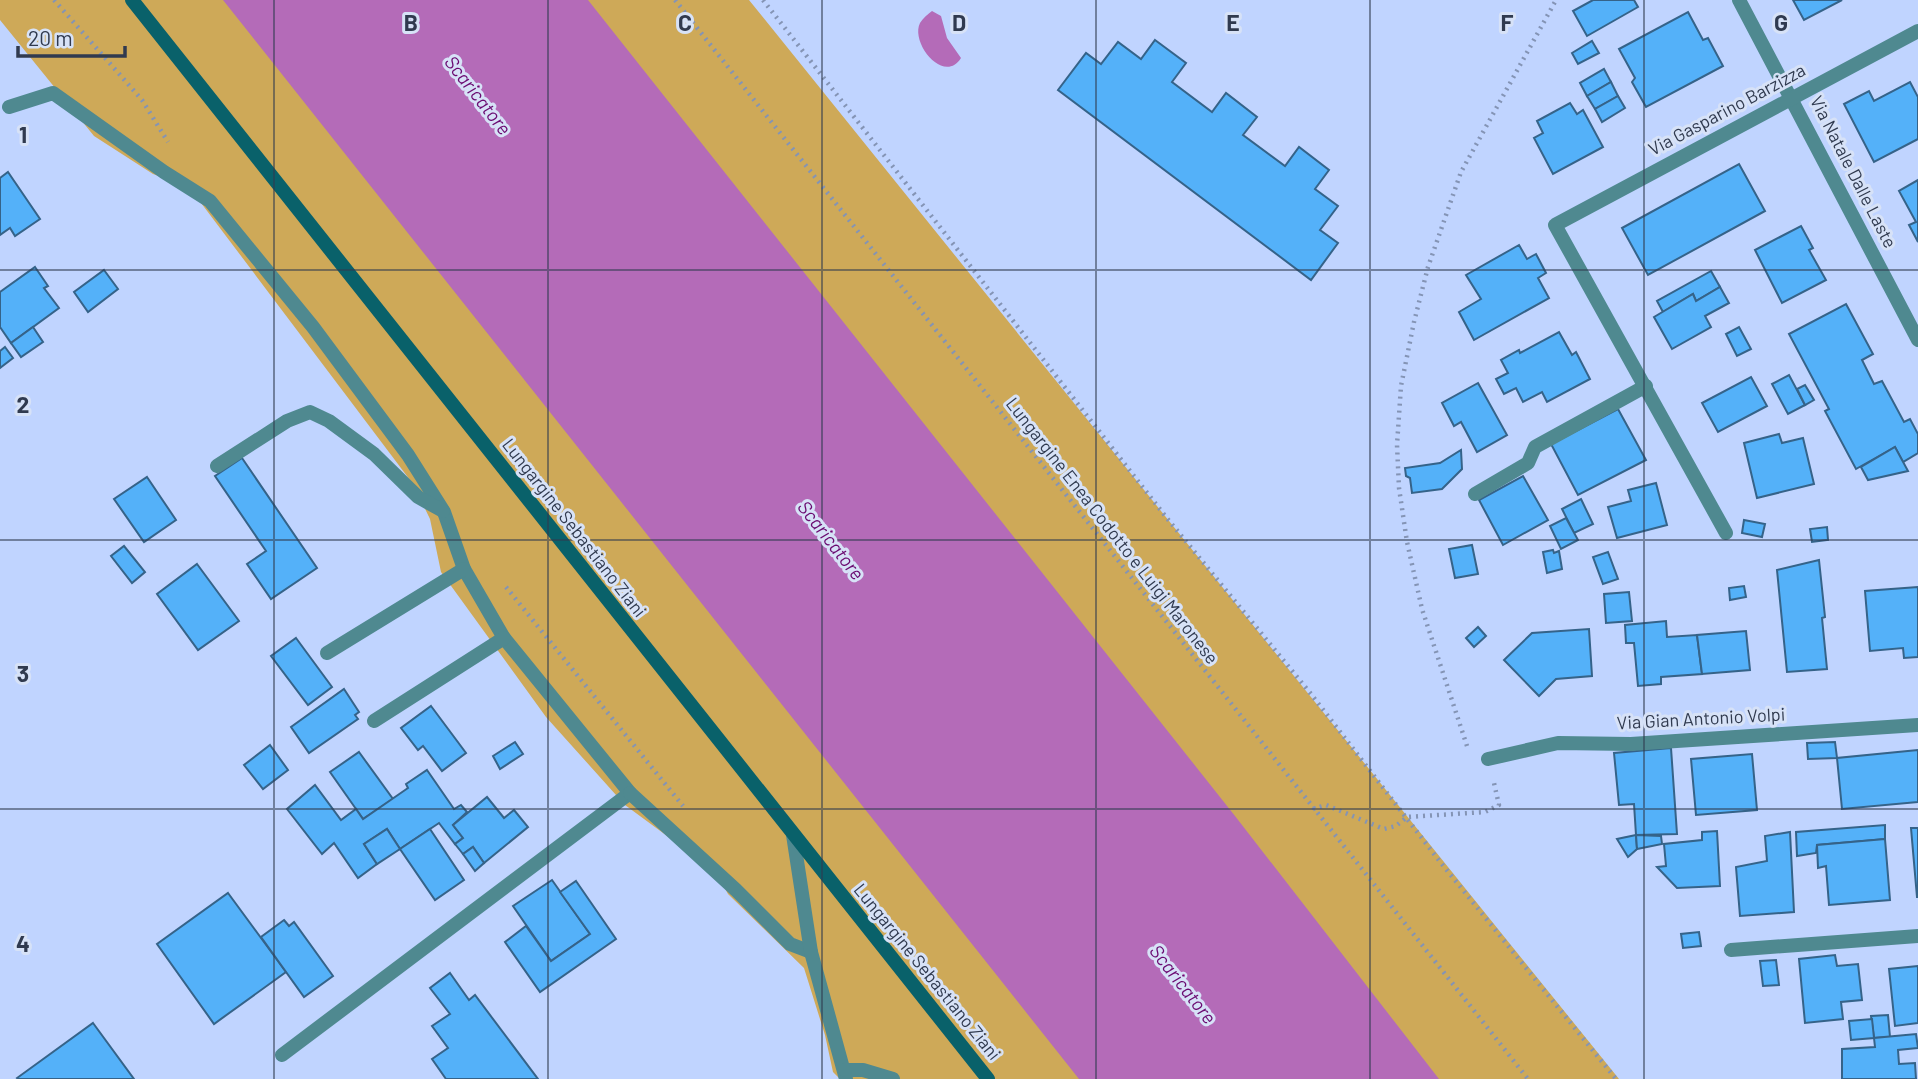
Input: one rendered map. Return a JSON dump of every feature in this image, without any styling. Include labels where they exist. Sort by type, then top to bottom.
[{"type":"street","name":"Lungargine Sebastiano Ziani","points":[[132,0],[988,1079]]},
{"type":"street","name":"Via Natale Dalle Laste","points":[[1739,0],[1918,340]]},
{"type":"street","name":"Via Gasparino Barzizza","points":[[1646,386],[1555,225],[1918,31]]},
{"type":"street","points":[[9,107],[53,93],[164,172],[210,201],[313,327],[408,455],[444,512],[464,569],[504,638],[630,793],[736,890],[790,944],[811,952]]},
{"type":"street","points":[[1475,494],[1528,463],[1535,446],[1646,386],[1726,533]]},
{"type":"street","points":[[217,466],[287,421],[310,412],[329,421],[374,454],[418,497],[444,512]]},
{"type":"street","points":[[327,653],[464,569]]},
{"type":"street","points":[[373,721],[504,638]]},
{"type":"street","name":"Via Gian Antonio Volpi","points":[[1488,759],[1558,743],[1632,744],[1918,725]]},
{"type":"street","points":[[282,1055],[630,793]]},
{"type":"street","points":[[793,835],[811,952],[846,1075],[863,1070],[893,1079]]},
{"type":"street","points":[[1731,950],[1918,936]]},
{"type":"path","points":[[54,0],[142,100],[171,146]]},
{"type":"path","name":"Lungargine Enea Codotto e Luigi Maronese","points":[[675,0],[1528,1079]]},
{"type":"path","points":[[763,0],[1166,517],[1311,694],[1441,863],[1615,1079]]},
{"type":"path","points":[[1313,809],[1326,805],[1384,829],[1396,826],[1407,817],[1485,812],[1499,805],[1488,759],[1469,750],[1422,609],[1407,542],[1398,467],[1401,386],[1428,267],[1461,172],[1556,0]]},
{"type":"path","points":[[503,583],[681,800],[687,813]]},
{"type":"shaded area","points":[[0,0],[749,0],[1619,1079],[840,1079],[833,1072],[825,1035],[804,968],[728,894],[716,872],[625,805],[546,717],[441,572],[430,519],[413,484],[189,187],[153,174],[94,136],[0,20]]},
{"type":"water","name":"Scaricatore","points":[[223,0],[588,0],[1235,816],[1439,1079],[1079,1079]]},
{"type":"water","points":[[932,11],[941,16],[947,38],[961,58],[954,65],[946,67],[938,64],[930,58],[920,41],[920,23]]},
{"type":"building","points":[[1593,0],[1634,0],[1638,7],[1587,36],[1573,11]]},
{"type":"building","points":[[1793,0],[1842,0],[1804,20]]},
{"type":"building","points":[[1688,12],[1703,40],[1708,38],[1723,66],[1646,107],[1632,82],[1635,78],[1619,49]]},
{"type":"building","points":[[1155,40],[1186,63],[1172,82],[1212,112],[1226,93],[1257,117],[1243,135],[1285,166],[1299,147],[1329,170],[1315,189],[1338,206],[1320,230],[1338,243],[1311,280],[1058,90],[1086,53],[1101,64],[1118,42],[1141,59]]},
{"type":"building","points":[[1592,41],[1599,53],[1578,64],[1572,53]]},
{"type":"building","points":[[1604,69],[1611,82],[1587,96],[1580,83]]},
{"type":"building","points":[[1611,82],[1618,96],[1595,109],[1587,96]]},
{"type":"building","points":[[1910,82],[1918,97],[1918,139],[1874,162],[1844,104],[1869,91],[1874,101]]},
{"type":"building","points":[[1618,96],[1625,108],[1602,122],[1595,109]]},
{"type":"building","points":[[1570,103],[1577,114],[1583,110],[1603,147],[1553,174],[1534,138],[1543,133],[1537,121]]},
{"type":"building","points":[[1739,164],[1765,211],[1648,275],[1622,228]]},
{"type":"building","points":[[8,172],[40,219],[15,236],[10,228],[0,235],[0,178]]},
{"type":"building","points":[[1918,180],[1918,242],[1909,225],[1916,222],[1899,191]]},
{"type":"building","points":[[1801,226],[1813,248],[1809,250],[1826,280],[1782,303],[1755,250]]},
{"type":"building","points":[[1519,245],[1527,259],[1536,254],[1546,273],[1538,278],[1549,298],[1474,340],[1459,312],[1481,299],[1466,275]]},
{"type":"building","points":[[35,267],[48,286],[44,288],[59,308],[11,343],[0,327],[0,292]]},
{"type":"building","points":[[104,270],[118,289],[88,312],[74,292]]},
{"type":"building","points":[[1711,271],[1720,287],[1696,301],[1693,294],[1663,312],[1657,301]]},
{"type":"building","points":[[1720,287],[1729,303],[1705,316],[1711,327],[1672,349],[1654,317],[1693,294],[1696,301]]},
{"type":"building","points":[[1846,304],[1873,354],[1862,360],[1874,384],[1882,381],[1904,422],[1910,419],[1918,434],[1918,453],[1903,462],[1895,447],[1856,469],[1825,411],[1829,409],[1789,334]]},
{"type":"building","points":[[33,327],[43,342],[21,357],[11,343]]},
{"type":"building","points":[[1739,327],[1751,349],[1737,356],[1726,334]]},
{"type":"building","points":[[1559,332],[1572,355],[1576,352],[1590,379],[1547,402],[1542,392],[1523,402],[1516,388],[1504,394],[1496,379],[1508,373],[1501,360]]},
{"type":"building","points":[[5,347],[13,358],[0,368],[0,351]]},
{"type":"building","points":[[1789,375],[1805,405],[1788,414],[1772,384]]},
{"type":"building","points":[[1751,377],[1767,406],[1718,432],[1702,403]]},
{"type":"building","points":[[1478,383],[1507,435],[1477,452],[1461,422],[1454,426],[1442,403]]},
{"type":"building","points":[[1805,385],[1814,400],[1805,405],[1797,389]]},
{"type":"building","points":[[1618,409],[1646,460],[1578,495],[1551,444]]},
{"type":"building","points":[[1779,434],[1782,443],[1803,438],[1814,484],[1757,498],[1744,443]]},
{"type":"building","points":[[1895,447],[1908,471],[1868,480],[1861,467]]},
{"type":"building","points":[[1461,450],[1462,469],[1442,489],[1412,493],[1410,478],[1406,476],[1405,468],[1440,463]]},
{"type":"building","points":[[242,458],[317,568],[271,599],[247,564],[266,551],[215,476]]},
{"type":"building","points":[[1523,476],[1548,520],[1503,545],[1479,500]]},
{"type":"building","points":[[147,477],[176,520],[144,542],[114,499]]},
{"type":"building","points":[[1656,483],[1667,525],[1617,538],[1608,507],[1631,501],[1628,490]]},
{"type":"building","points":[[1581,499],[1593,524],[1574,533],[1562,509]]},
{"type":"building","points":[[1566,518],[1578,540],[1561,549],[1550,526]]},
{"type":"building","points":[[1744,520],[1765,524],[1762,537],[1742,533]]},
{"type":"building","points":[[1827,527],[1828,540],[1812,542],[1810,529]]},
{"type":"building","points":[[1472,545],[1478,574],[1455,578],[1449,549]]},
{"type":"building","points":[[124,546],[145,572],[132,583],[111,556]]},
{"type":"building","points":[[1553,550],[1554,553],[1559,551],[1562,569],[1547,573],[1543,552]]},
{"type":"building","points":[[1608,552],[1618,579],[1603,584],[1593,557]]},
{"type":"building","points":[[1819,560],[1827,669],[1787,672],[1777,570]]},
{"type":"building","points":[[197,564],[239,621],[198,650],[157,594]]},
{"type":"building","points":[[1744,586],[1746,597],[1730,600],[1729,588]]},
{"type":"building","points":[[1918,587],[1918,657],[1904,658],[1903,648],[1870,651],[1865,591]]},
{"type":"building","points":[[1629,592],[1632,621],[1606,623],[1604,594]]},
{"type":"building","points":[[1666,621],[1667,637],[1697,635],[1702,674],[1661,677],[1661,684],[1638,686],[1634,643],[1626,643],[1625,625]]},
{"type":"building","points":[[1478,627],[1486,636],[1474,647],[1466,638]]},
{"type":"building","points":[[1589,629],[1592,676],[1556,679],[1539,696],[1504,660],[1532,633]]},
{"type":"building","points":[[1746,631],[1750,670],[1702,674],[1697,635]]},
{"type":"building","points":[[296,638],[332,687],[308,705],[271,656]]},
{"type":"building","points":[[344,689],[359,712],[355,715],[358,719],[309,753],[291,727]]},
{"type":"building","points":[[431,706],[466,753],[442,771],[423,746],[418,750],[401,728]]},
{"type":"building","points":[[515,742],[523,754],[500,769],[493,756]]},
{"type":"building","points":[[1835,742],[1837,758],[1808,759],[1807,743]]},
{"type":"building","points":[[270,745],[288,770],[263,789],[244,765]]},
{"type":"building","points":[[1671,748],[1677,834],[1636,835],[1634,804],[1619,805],[1614,753]]},
{"type":"building","points":[[1918,750],[1918,802],[1842,809],[1837,758]]},
{"type":"building","points":[[359,752],[393,799],[363,819],[330,772]]},
{"type":"building","points":[[1752,754],[1757,810],[1696,815],[1691,759]]},
{"type":"building","points":[[427,770],[454,809],[461,805],[467,812],[453,825],[463,838],[455,844],[439,823],[400,849],[387,829],[364,844],[377,864],[358,878],[334,843],[322,854],[287,809],[315,785],[341,820],[356,809],[363,819],[408,788],[406,784]]},
{"type":"building","points":[[487,797],[504,818],[514,810],[528,827],[484,863],[473,847],[463,854],[455,844],[463,838],[453,825]]},
{"type":"building","points":[[1885,825],[1885,839],[1817,845],[1816,853],[1797,856],[1796,832]]},
{"type":"building","points":[[1911,828],[1918,828],[1918,897],[1917,897]]},
{"type":"building","points":[[387,829],[400,849],[377,864],[364,844]]},
{"type":"building","points":[[430,829],[464,880],[435,900],[400,849]]},
{"type":"building","points":[[1717,831],[1720,886],[1677,888],[1657,867],[1666,866],[1664,844],[1702,840],[1702,832]]},
{"type":"building","points":[[1790,832],[1794,912],[1740,916],[1736,867],[1767,861],[1765,836]]},
{"type":"building","points":[[1636,835],[1637,849],[1628,857],[1617,839]]},
{"type":"building","points":[[1636,835],[1661,836],[1662,844],[1637,849]]},
{"type":"building","points":[[1885,839],[1890,900],[1829,905],[1826,866],[1818,868],[1817,845]]},
{"type":"building","points":[[473,847],[484,863],[475,871],[463,854]]},
{"type":"building","points":[[552,880],[590,934],[551,961],[513,906]]},
{"type":"building","points":[[576,881],[616,939],[540,992],[505,942],[526,926],[551,961],[590,934],[560,892]]},
{"type":"building","points":[[228,893],[286,972],[214,1024],[157,944]]},
{"type":"building","points":[[284,920],[289,926],[294,922],[333,976],[304,997],[261,937]]},
{"type":"building","points":[[1699,932],[1701,946],[1683,948],[1681,934]]},
{"type":"building","points":[[1835,955],[1837,966],[1858,964],[1862,1000],[1841,1002],[1843,1019],[1805,1023],[1799,959]]},
{"type":"building","points":[[1776,960],[1779,985],[1763,986],[1760,961]]},
{"type":"building","points":[[1918,966],[1918,1023],[1895,1026],[1889,969]]},
{"type":"building","points":[[450,973],[469,1000],[475,995],[538,1079],[446,1079],[432,1059],[448,1048],[432,1026],[450,1014],[430,988]]},
{"type":"building","points":[[1888,1015],[1890,1037],[1874,1038],[1871,1016]]},
{"type":"building","points":[[1872,1019],[1874,1038],[1851,1040],[1849,1021]]},
{"type":"building","points":[[93,1023],[134,1079],[17,1078]]},
{"type":"building","points":[[1916,1034],[1918,1048],[1898,1050],[1899,1064],[1915,1063],[1916,1079],[1842,1079],[1842,1049],[1875,1047],[1874,1038]]}]
